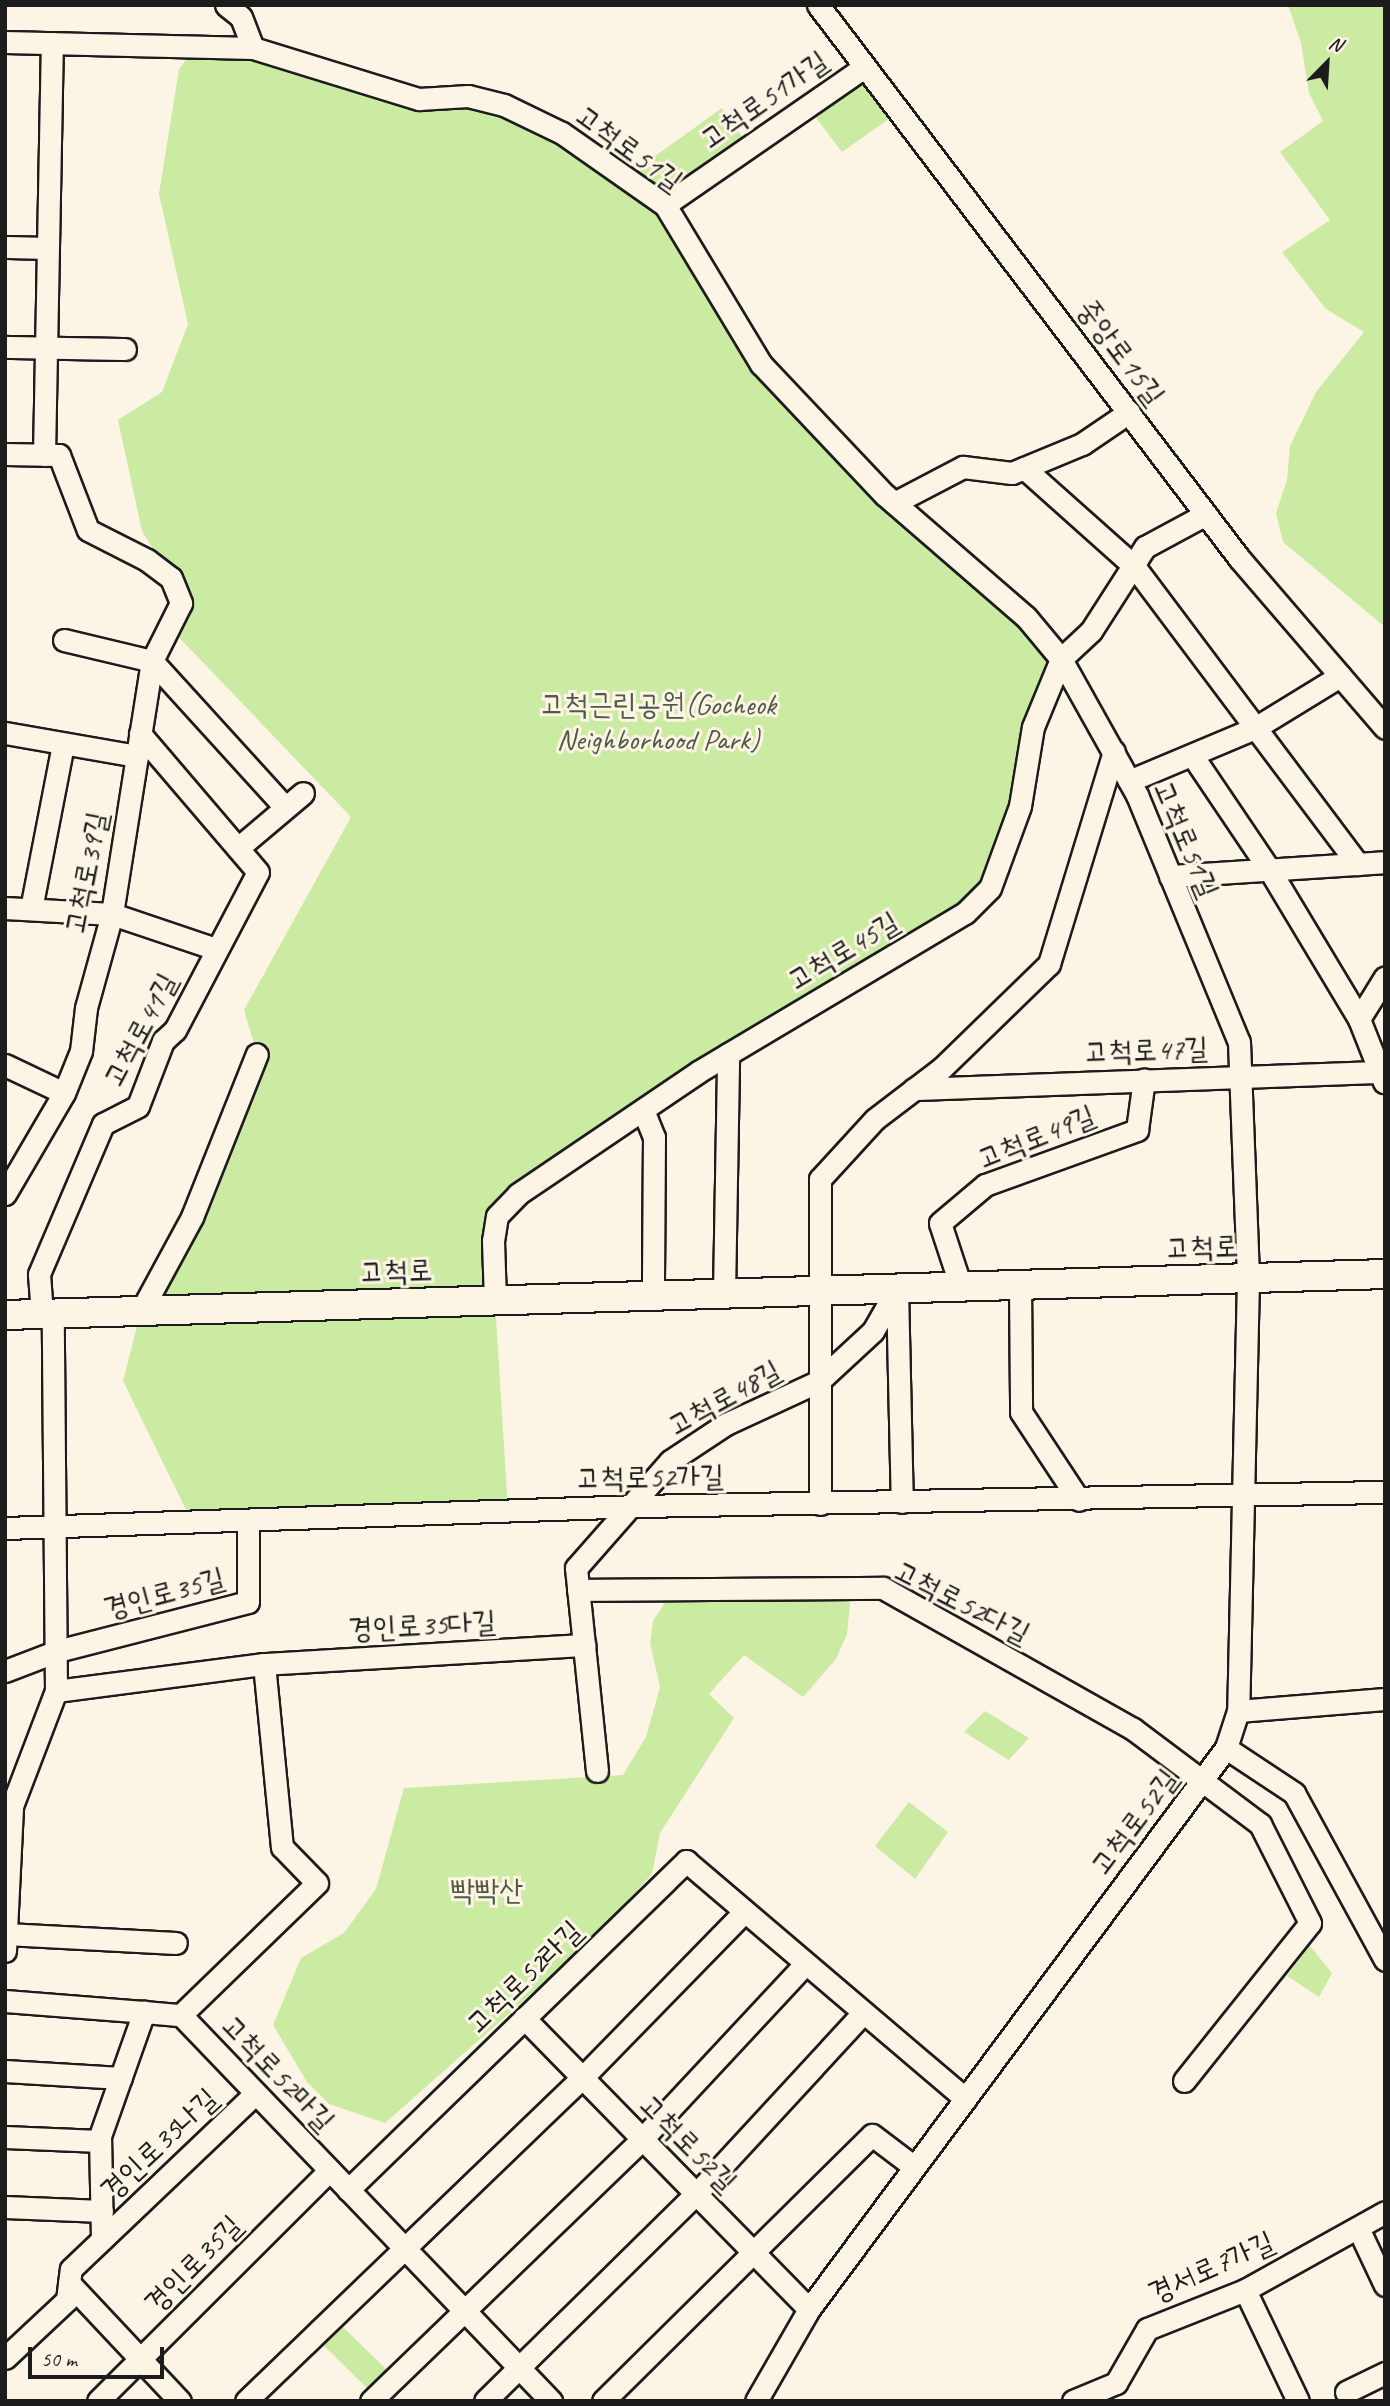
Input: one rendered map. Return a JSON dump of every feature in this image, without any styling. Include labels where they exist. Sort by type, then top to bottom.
[{"type":"main road","name":"고척로","points":[[5,1315],[1385,1275]]},
{"type":"street","name":"중앙로15길","points":[[818,5],[863,68],[963,191],[1206,514],[1385,728]]},
{"type":"street","points":[[235,9],[253,48]]},
{"type":"street","name":"고척로51길","points":[[5,42],[253,48],[419,99],[468,96],[504,105],[562,133],[665,205],[761,364],[894,503],[1026,617],[1061,659],[1114,752],[1170,876],[1239,1042],[1248,1279]]},
{"type":"street","points":[[5,454],[51,455],[45,349],[52,43]]},
{"type":"street","name":"고척로51가길","points":[[665,205],[863,68]]},
{"type":"street","points":[[5,247],[47,248]]},
{"type":"street","points":[[5,347],[125,349]]},
{"type":"street","points":[[894,503],[963,467],[1012,473],[1082,444],[1129,412]]},
{"type":"street","name":"고척로39길","points":[[5,1194],[64,1093],[81,1051],[86,1008],[112,914],[152,661],[181,603],[171,578],[147,560],[88,530],[51,455]]},
{"type":"street","points":[[1024,468],[1134,566],[1358,863]]},
{"type":"street","name":"고척로45길","points":[[495,1301],[493,1241],[498,1216],[518,1194],[728,1054],[965,913],[990,888],[1020,806],[1033,727],[1061,659],[1091,631],[1145,547],[1206,514]]},
{"type":"street","points":[[64,640],[152,661],[285,807]]},
{"type":"street","points":[[1129,781],[1255,728],[1340,676]]},
{"type":"street","points":[[5,733],[137,756]]},
{"type":"street","name":"고척로41길","points":[[47,1314],[39,1274],[103,1124],[138,1106],[163,1041],[175,1030],[258,872],[140,734]]},
{"type":"street","points":[[31,909],[63,744]]},
{"type":"street","points":[[820,1504],[820,1179],[875,1119],[914,1088],[1049,964],[1114,752]]},
{"type":"street","points":[[1192,755],[1269,869],[1359,1019],[1382,1078]]},
{"type":"street","points":[[238,848],[303,793]]},
{"type":"street","points":[[1170,876],[1385,862]]},
{"type":"street","points":[[5,908],[112,914],[216,948]]},
{"type":"street","points":[[1359,1019],[1385,977]]},
{"type":"street","points":[[141,1311],[192,1217],[257,1054]]},
{"type":"street","points":[[724,1294],[728,1054]]},
{"type":"street","points":[[5,1065],[64,1093]]},
{"type":"street","name":"고척로47길","points":[[914,1088],[1240,1076],[1382,1078]]},
{"type":"street","name":"고척로49길","points":[[961,1287],[940,1223],[985,1185],[1138,1129],[1144,1079]]},
{"type":"street","points":[[643,1110],[654,1137],[653,1296]]},
{"type":"street","name":"고척로52길","points":[[756,2401],[809,2309],[1226,1748],[1238,1711],[1248,1279]]},
{"type":"street","points":[[1020,1285],[1021,1412],[1079,1500]]},
{"type":"street","points":[[898,1289],[902,1503]]},
{"type":"street","name":"고척로48길","points":[[597,1771],[576,1568],[626,1507],[670,1461],[726,1424],[819,1381],[873,1331],[898,1289]]},
{"type":"street","name":"경인로35길","points":[[5,1951],[12,1806],[56,1691],[58,1526],[47,1314]]},
{"type":"street","name":"고척로52가길","points":[[5,1528],[626,1507],[1243,1497],[1385,1492]]},
{"type":"street","name":"경인로35길","points":[[5,1671],[57,1651],[248,1602],[248,1520]]},
{"type":"street","name":"고척로52다길","points":[[578,1590],[883,1588],[1133,1729],[1260,1824],[1310,1923],[1184,2081]]},
{"type":"street","name":"경인로35다길","points":[[56,1691],[264,1664],[584,1644]]},
{"type":"street","name":"고척로52마길","points":[[264,1664],[282,1847],[317,1883],[181,2015],[551,2401]]},
{"type":"street","points":[[1238,1711],[1385,1699]]},
{"type":"street","points":[[1226,1748],[1294,1793],[1385,1960]]},
{"type":"street","name":"고척로52라길","points":[[348,2190],[686,1861],[966,2099]]},
{"type":"street","points":[[246,2401],[402,2246],[582,2078],[744,1912]]},
{"type":"street","points":[[6,1924],[176,1943]]},
{"type":"street","points":[[371,2401],[642,2139],[805,1964]]},
{"type":"street","points":[[5,2001],[181,2015]]},
{"type":"street","name":"경인로35나길","points":[[102,2239],[100,2141],[144,2012]]},
{"type":"street","points":[[485,2401],[696,2194],[863,2013]]},
{"type":"street","name":"고척로52길","points":[[524,2018],[809,2309]]},
{"type":"street","points":[[5,2071],[121,2078]]},
{"type":"street","name":"경인로35나길","points":[[5,2358],[67,2300],[71,2269],[256,2093]]},
{"type":"street","points":[[603,2401],[872,2135],[913,2166]]},
{"type":"street","points":[[5,2137],[100,2141]]},
{"type":"street","name":"경인로35길","points":[[98,2401],[330,2170]]},
{"type":"street","points":[[5,2207],[102,2211]]},
{"type":"street","name":"경서로7가길","points":[[1073,2401],[1120,2392],[1147,2329],[1245,2290],[1385,2212]]},
{"type":"street","points":[[1358,2228],[1385,2285]]},
{"type":"street","points":[[69,2283],[180,2401]]},
{"type":"street","points":[[1245,2290],[1298,2401]]},
{"type":"street","points":[[1346,2392],[1385,2373]]},
{"type":"green space","points":[[1288,5],[1385,5],[1385,627],[1283,542],[1276,513],[1287,480],[1290,446],[1316,392],[1364,332],[1326,309],[1282,252],[1330,220],[1280,152],[1323,121],[1309,93],[1301,43]]},
{"type":"green space","name":"고척근린공원(Gocheok Neighborhood Park)","points":[[196,47],[253,48],[419,99],[468,96],[626,177],[722,108],[749,146],[665,205],[761,364],[1061,659],[990,888],[698,1072],[498,1216],[495,1301],[508,1511],[192,1522],[123,1381],[141,1311],[257,1054],[244,1010],[351,817],[171,629],[171,578],[142,531],[118,420],[162,392],[188,324],[159,194],[179,69]]},
{"type":"green space","points":[[863,68],[899,112],[842,152],[807,106]]},
{"type":"green space","name":"빡빡산","points":[[842,1588],[850,1604],[847,1634],[836,1659],[803,1697],[744,1655],[709,1694],[734,1718],[660,1833],[652,1874],[590,1942],[385,2123],[329,2104],[307,2082],[273,2025],[301,1958],[344,1933],[376,1889],[404,1788],[623,1775],[646,1737],[660,1687],[650,1643],[653,1621],[674,1589]]},
{"type":"green space","points":[[985,1711],[1029,1738],[1009,1760],[964,1732]]},
{"type":"green space","points":[[909,1802],[948,1832],[915,1879],[875,1846]]},
{"type":"green space","points":[[1310,1946],[1332,1973],[1319,1997],[1287,1976]]},
{"type":"green space","points":[[342,2326],[387,2370],[368,2389],[323,2345]]}]
